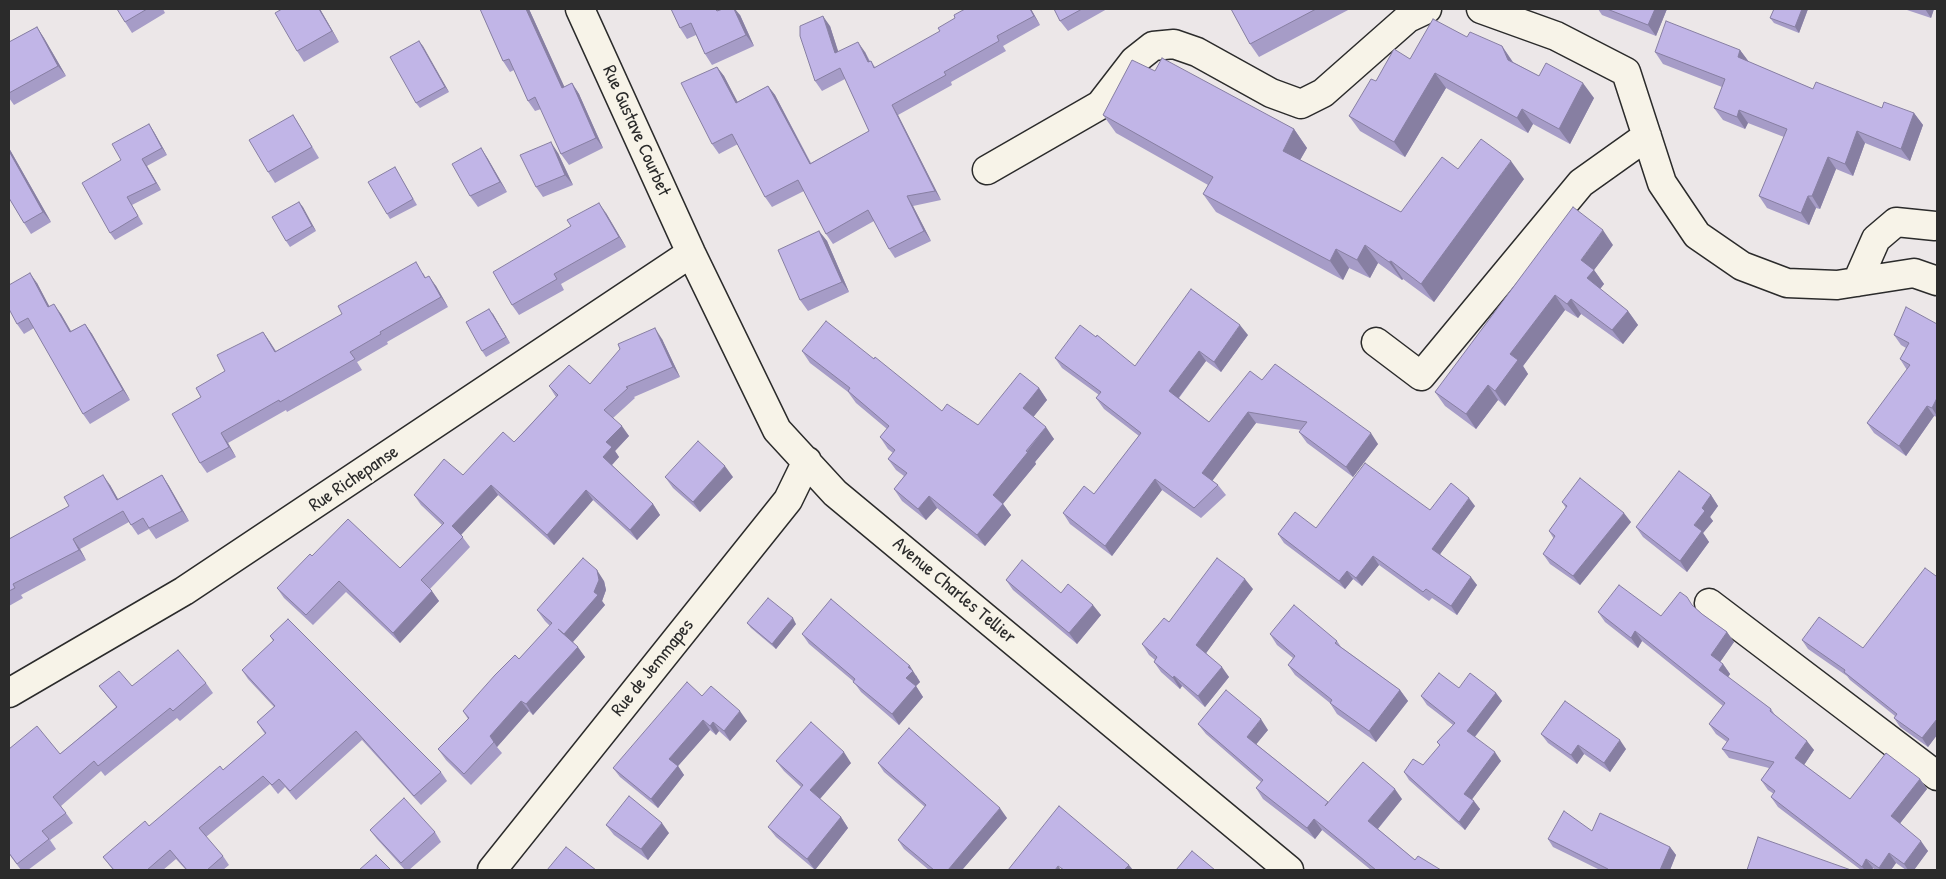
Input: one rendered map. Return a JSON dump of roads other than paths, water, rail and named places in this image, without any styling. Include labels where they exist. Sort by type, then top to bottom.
[{"type":"street","name":"Rue Gustave Courbet","points":[[580,9],[692,253]]},
{"type":"street","points":[[987,170],[1100,105],[1134,61],[1153,46],[1174,44],[1197,52],[1272,93],[1301,104],[1323,93],[1408,18],[1427,9]]},
{"type":"street","points":[[1481,9],[1556,36],[1626,72],[1662,183],[1697,235],[1742,266],[1787,283],[1837,285],[1914,273],[1937,281]]},
{"type":"street","points":[[1376,342],[1422,376],[1581,183],[1647,136]]},
{"type":"street","points":[[1857,282],[1876,239],[1896,222],[1935,226]]},
{"type":"street","name":"Avenue Charles Tellier","points":[[692,253],[777,430],[835,493],[1289,870]]},
{"type":"street","name":"Rue Richepanse","points":[[9,693],[184,591],[692,253]]},
{"type":"street","name":"Rue de Jemmapes","points":[[492,870],[788,500],[807,461]]},
{"type":"street","points":[[1710,602],[1937,776]]}]
